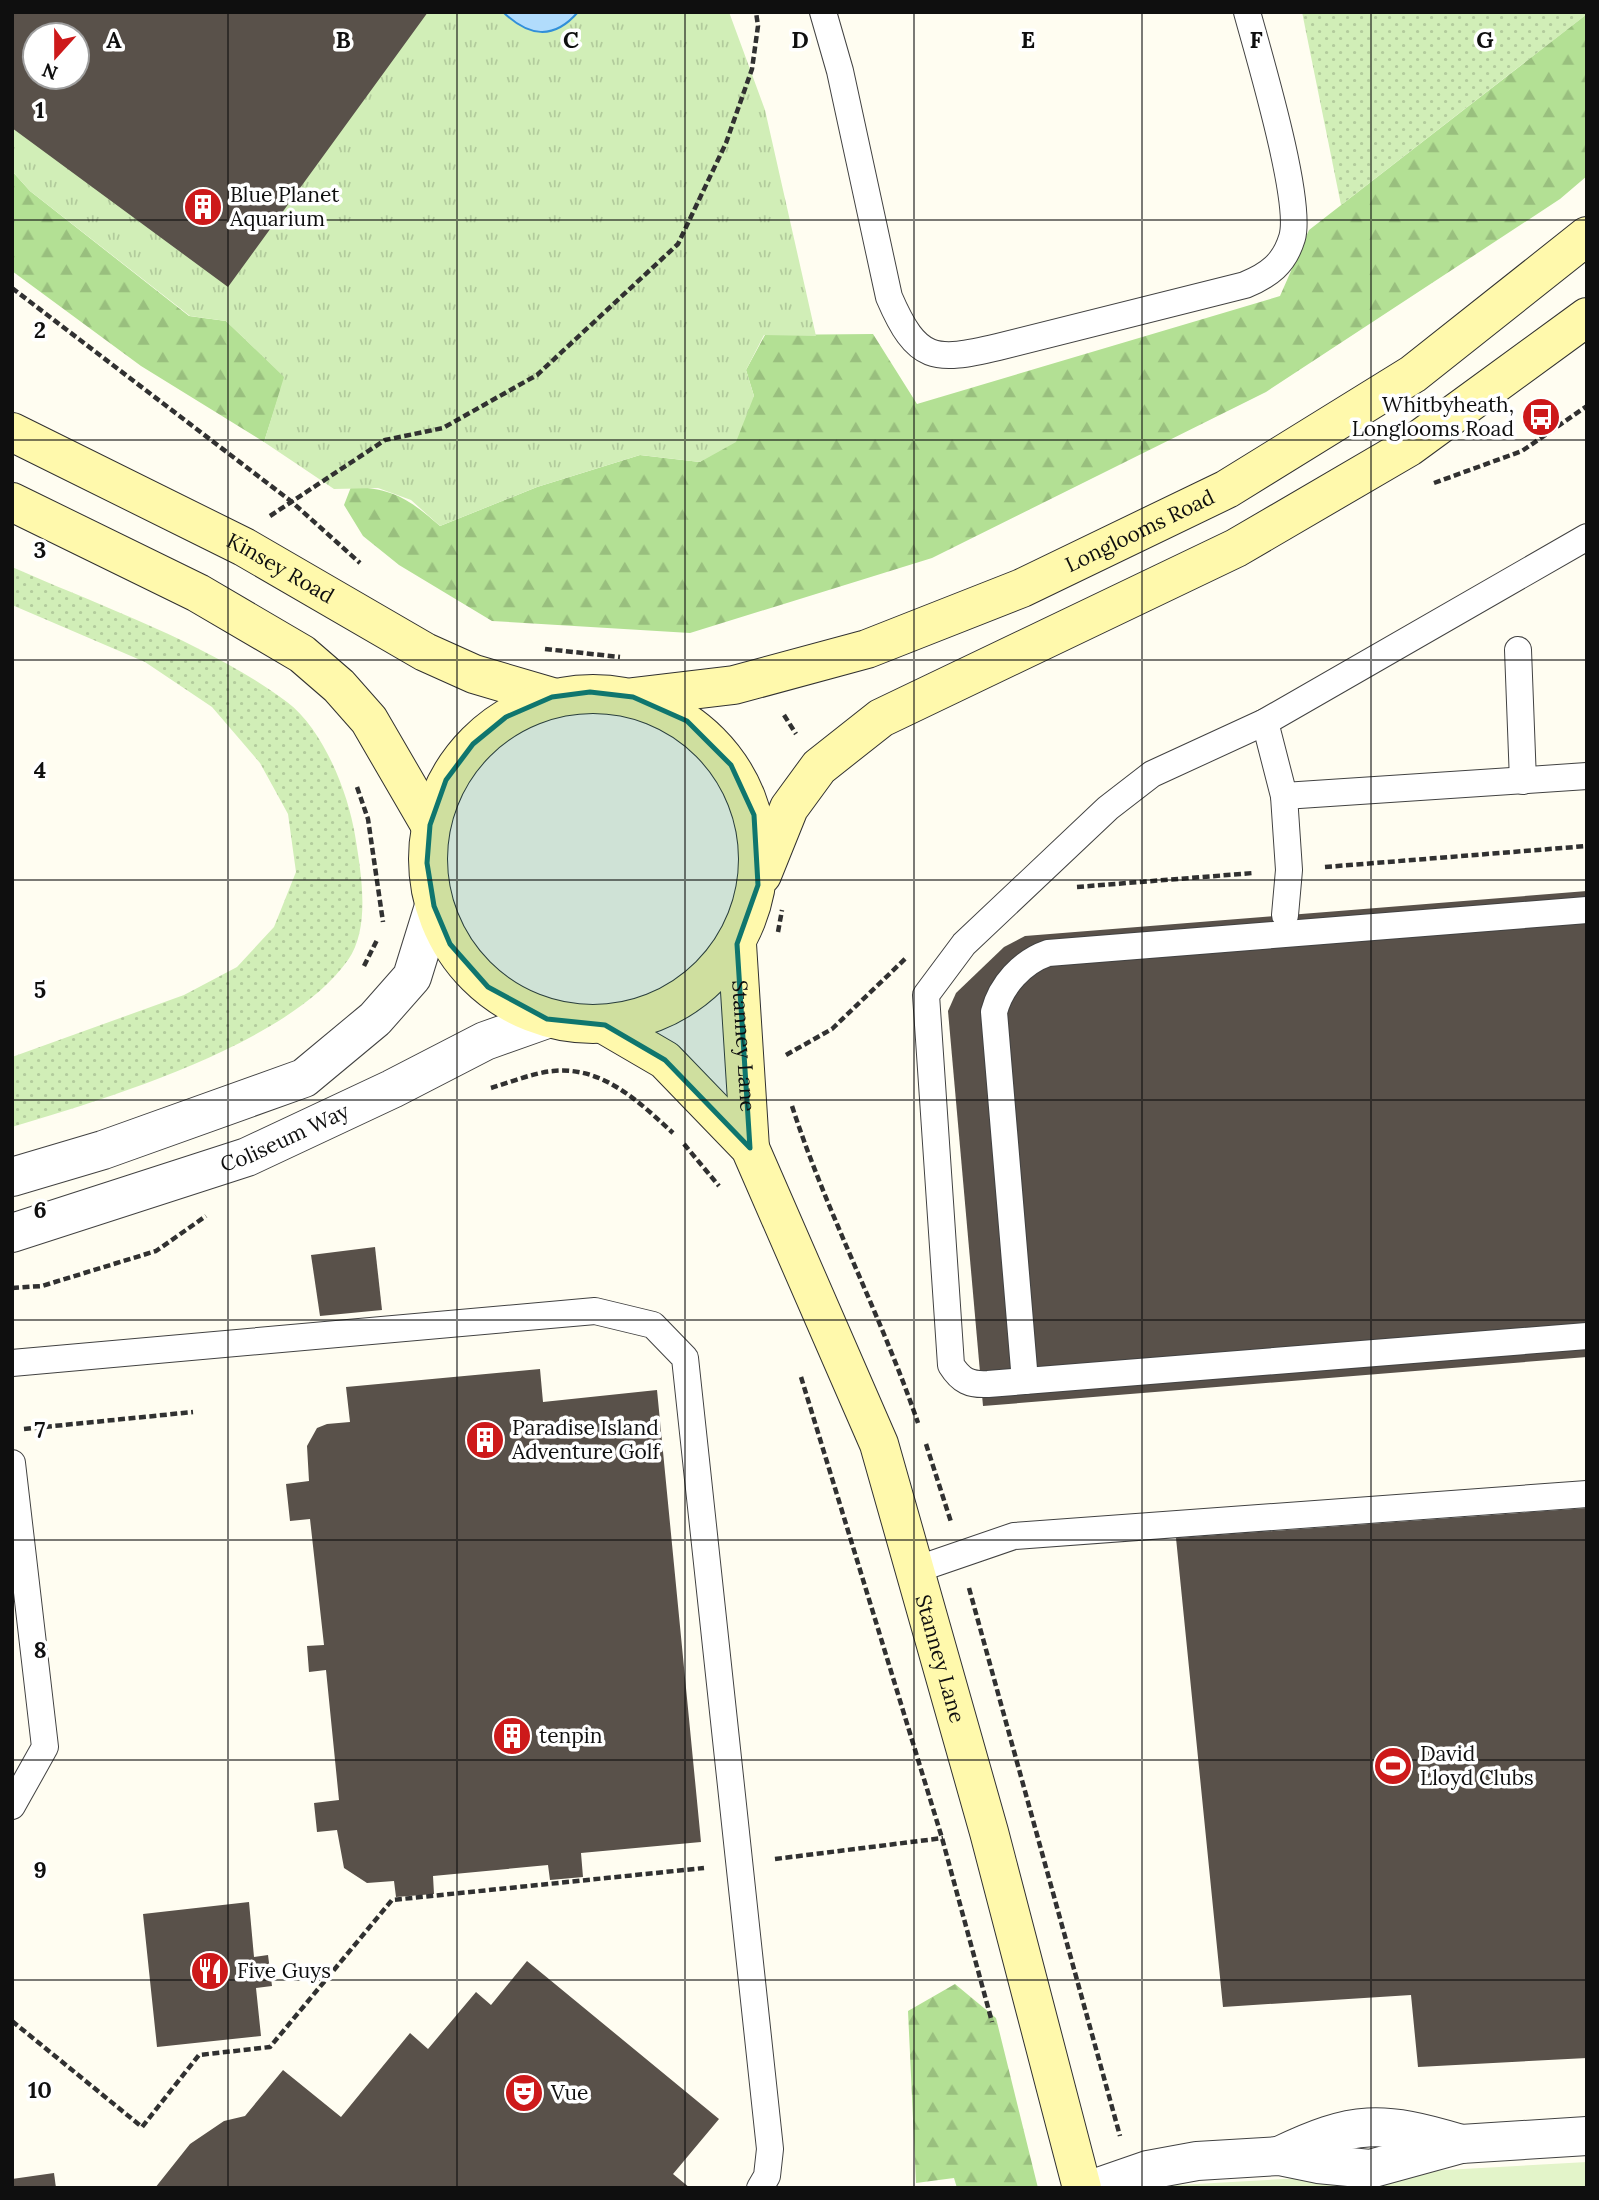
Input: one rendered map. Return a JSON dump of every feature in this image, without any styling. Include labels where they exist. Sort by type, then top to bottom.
[{"type":"main road","name":"Longlooms Road","points":[[633,697],[734,685],[867,649],[1022,588],[1227,489],[1413,374],[1587,236]]},
{"type":"main road","points":[[772,891],[754,815],[732,765],[687,721],[633,697],[590,692],[552,697],[506,717],[473,744],[446,780],[430,825],[427,863],[434,906],[450,944],[488,987],[547,1019],[572,1024],[605,1025],[659,1012],[702,985],[737,944],[748,920],[772,891],[789,807],[819,768],[881,718],[1236,548],[1409,447],[1587,317]]},
{"type":"main road","name":"Kinsey Road","points":[[12,432],[244,547],[425,652],[474,674],[552,697]]},
{"type":"main road","points":[[12,502],[198,593],[302,654],[339,686],[369,720],[430,825]]},
{"type":"main road","name":"Stanney Lane","points":[[737,944],[750,1148],[879,1444],[989,1832],[1082,2188]]},
{"type":"main road","name":"Stanney Lane","points":[[605,1025],[664,1060],[750,1148]]},
{"type":"street","points":[[12,1177],[103,1150],[304,1078],[375,1019],[412,977],[434,906]]},
{"type":"street","name":"Coliseum Way","points":[[12,1233],[247,1157],[392,1089],[485,1041],[547,1019]]},
{"type":"street","points":[[1114,2181],[1197,2161],[1279,2157],[1318,2138],[1363,2126],[1415,2131],[1461,2144],[1587,2136]]},
{"type":"lane","points":[[822,12],[840,71],[889,297],[900,323],[917,343],[937,356],[947,356],[998,347],[1245,285],[1270,274],[1283,259],[1292,239],[1296,219],[1247,12]]},
{"type":"lane","points":[[1587,537],[1265,722],[1152,774],[1108,808],[964,944],[926,995],[951,1365],[957,1374],[974,1385],[1587,1336]]},
{"type":"lane","points":[[1518,650],[1523,782]]},
{"type":"lane","points":[[1265,722],[1284,796],[1289,870],[1285,915]]},
{"type":"lane","points":[[1284,796],[1587,776]]},
{"type":"lane","points":[[1025,1381],[994,1012],[998,997],[1023,967],[1048,953],[1587,910]]},
{"type":"lane","points":[[12,1363],[595,1311],[653,1325],[685,1358],[770,2149],[767,2176],[760,2188]]},
{"type":"lane","points":[[12,1463],[45,1747],[12,1806]]},
{"type":"lane","points":[[915,1570],[1014,1536],[1587,1494]]},
{"type":"path","points":[[244,547],[265,519],[385,440],[443,428],[537,375],[678,244],[726,143],[752,69],[758,26],[756,12]]},
{"type":"path","points":[[12,288],[292,502],[361,565]]},
{"type":"path","points":[[1424,486],[1522,451],[1587,406]]},
{"type":"path","points":[[532,647],[575,654],[630,657]]},
{"type":"path","points":[[758,678],[819,768]]},
{"type":"path","points":[[356,785],[368,819],[384,927]]},
{"type":"path","points":[[772,891],[777,945]]},
{"type":"path","points":[[363,968],[379,937]]},
{"type":"path","points":[[478,1092],[552,1071],[592,1075],[616,1086],[641,1104],[679,1138],[726,1198]]},
{"type":"path","points":[[789,1100],[806,1152],[893,1352],[947,1507]]},
{"type":"path","points":[[12,1288],[42,1286],[156,1251],[216,1209]]},
{"type":"path","points":[[800,1374],[942,1838],[996,2036]]},
{"type":"path","points":[[12,1431],[192,1412]]},
{"type":"path","points":[[972,1599],[1114,2181]]},
{"type":"path","points":[[12,2021],[142,2127],[200,2055],[270,2047],[392,1900],[738,1865],[989,1832]]},
{"type":"highlighted area","points":[[590,692],[633,697],[687,721],[731,765],[754,815],[758,885],[737,944],[750,1148],[665,1060],[605,1025],[547,1019],[488,987],[450,944],[434,906],[427,863],[430,825],[446,780],[473,744],[506,717],[552,697]]},
{"type":"green space","points":[[12,12],[729,12],[765,110],[816,336],[764,335],[746,370],[754,396],[736,442],[700,462],[640,455],[537,487],[440,526],[411,500],[378,488],[334,489],[264,442],[284,377],[226,321],[190,316],[30,191],[12,171]]},
{"type":"green space","points":[[1302,12],[1587,12],[1587,14],[1341,205]]},
{"type":"green space","points":[[1587,14],[1587,176],[1560,199],[1266,392],[932,558],[690,633],[492,621],[399,565],[363,536],[344,505],[351,487],[378,490],[409,502],[440,526],[537,487],[640,455],[700,462],[754,396],[746,370],[765,335],[873,334],[917,404],[1280,296],[1309,230]]},
{"type":"green space","points":[[12,171],[30,191],[189,316],[226,321],[285,377],[264,442],[141,366],[12,271]]},
{"type":"green space","points":[[12,567],[189,644],[257,681],[300,714],[312,728],[332,762],[352,818],[361,882],[362,916],[360,932],[348,960],[321,990],[284,1017],[241,1042],[145,1084],[12,1127],[12,1057],[184,995],[237,967],[274,927],[296,872],[288,814],[260,763],[212,707],[145,662],[12,605]]},
{"type":"green space","points":[[955,1984],[996,2018],[1038,2188],[957,2188],[954,2178],[916,2183],[908,2011]]},
{"type":"green space","points":[[1587,2162],[1587,2188],[1143,2187]]},
{"type":"water","points":[[503,12],[578,12],[559,28],[540,32],[522,26]]},
{"type":"building","name":"Blue Planet Aquarium","points":[[12,12],[428,12],[228,287],[12,128]]},
{"type":"building","points":[[1587,891],[1587,1357],[983,1406],[948,1011],[956,993],[1004,947],[1025,936]]},
{"type":"building","points":[[375,1247],[382,1310],[320,1316],[311,1255]]},
{"type":"building","name":"tenpin","points":[[540,1369],[543,1402],[657,1390],[701,1842],[581,1853],[583,1877],[550,1880],[548,1865],[433,1876],[434,1894],[396,1897],[394,1881],[367,1883],[344,1868],[337,1830],[317,1832],[314,1803],[339,1800],[326,1670],[309,1672],[307,1646],[324,1645],[310,1519],[290,1521],[286,1484],[309,1481],[307,1446],[317,1428],[327,1424],[350,1422],[346,1387]]},
{"type":"building","name":"David Lloyd Clubs","points":[[1587,1508],[1587,2058],[1418,2067],[1411,1995],[1223,2007],[1176,1538]]},
{"type":"building","name":"Five Guys","points":[[249,1902],[254,1957],[268,1955],[272,1986],[256,1988],[261,2036],[157,2047],[143,1914]]},
{"type":"building","name":"Vue","points":[[527,1961],[719,2119],[673,2174],[690,2188],[155,2188],[190,2144],[224,2121],[245,2116],[283,2070],[341,2117],[410,2033],[428,2049],[476,1992],[491,2005]]},
{"type":"building","points":[[54,2173],[56,2188],[12,2188],[12,2179]]},
{"type":"place","name":"Blue Planet Aquarium","points":[[203,207]]},
{"type":"place","name":"Whitbyheath, Longlooms Road","points":[[1541,417]]},
{"type":"place","name":"Paradise Island Adventure Golf","points":[[485,1440]]},
{"type":"place","name":"tenpin","points":[[512,1736]]},
{"type":"place","name":"David Lloyd Clubs","points":[[1393,1766]]},
{"type":"place","name":"Five Guys","points":[[210,1971]]},
{"type":"place","name":"Vue","points":[[524,2093]]}]
